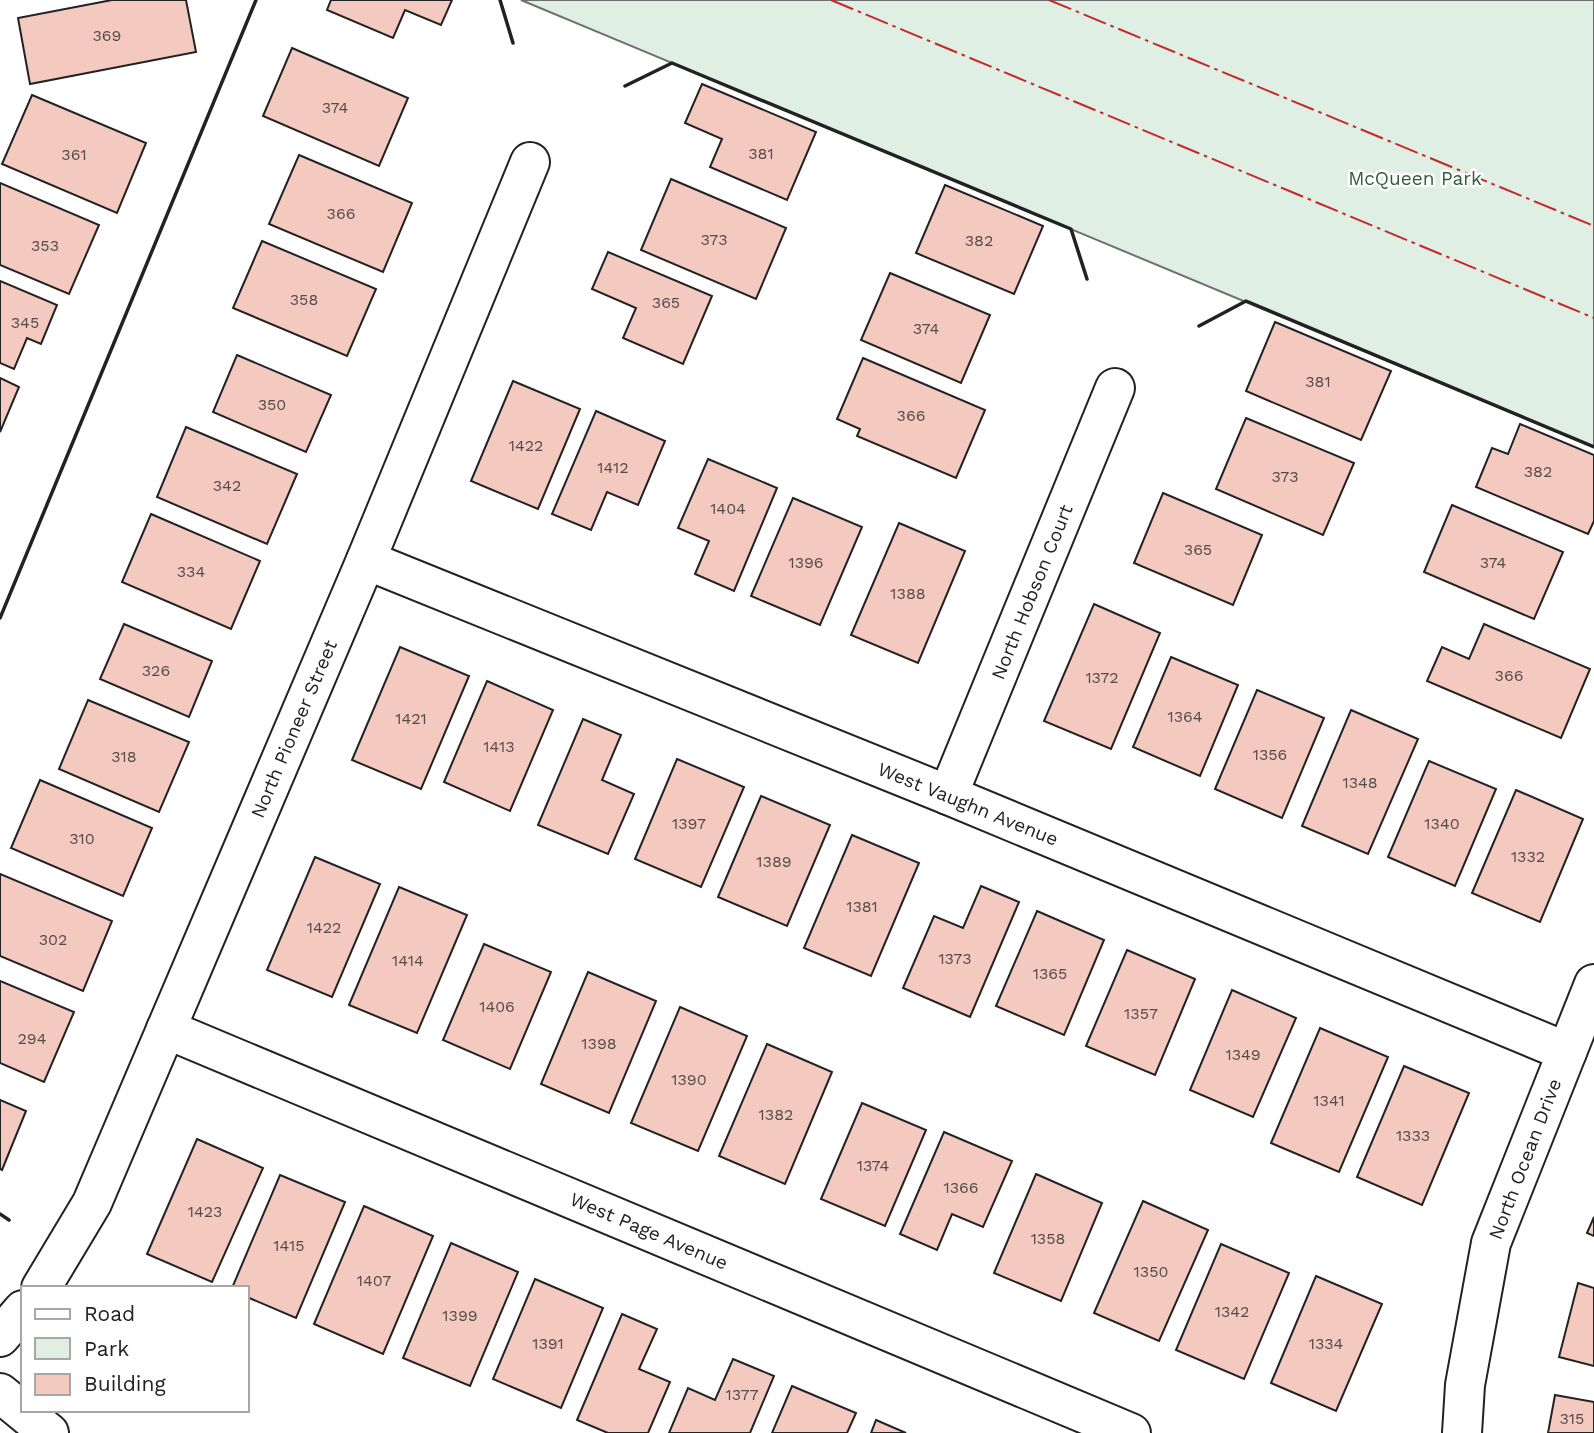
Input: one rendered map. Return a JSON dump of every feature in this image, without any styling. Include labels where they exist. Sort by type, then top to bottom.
[{"type":"street","name":"North Pioneer Street","points":[[42,1286],[92,1203],[366,560],[530,162]]},
{"type":"street","name":"North Hobson Court","points":[[948,795],[1115,388]]},
{"type":"street","name":"West Vaughn Avenue","points":[[366,560],[948,795],[1567,1052]]},
{"type":"street","name":"North Ocean Drive","points":[[1462,1433],[1465,1385],[1491,1243],[1594,984]]},
{"type":"street","name":"West Page Avenue","points":[[166,1029],[1131,1433]]},
{"type":"street","points":[[0,1337],[21,1312]]},
{"type":"street","points":[[0,1393],[21,1410]]},
{"type":"street","points":[[23,1412],[49,1433]]},
{"type":"green space","name":"McQueen Park","points":[[521,0],[1594,0],[1594,447]]},
{"type":"building","points":[[112,0],[186,0],[196,52],[30,84],[18,18]]},
{"type":"building","points":[[331,0],[452,0],[441,25],[405,10],[393,38],[327,10]]},
{"type":"building","points":[[292,48],[408,98],[379,166],[263,116]]},
{"type":"building","points":[[702,84],[816,132],[787,200],[710,167],[722,139],[685,123]]},
{"type":"building","points":[[32,95],[146,143],[117,213],[2,164]]},
{"type":"building","points":[[299,155],[412,203],[383,272],[269,224]]},
{"type":"building","points":[[671,179],[786,228],[756,299],[641,250]]},
{"type":"building","points":[[0,183],[99,225],[69,294],[0,265]]},
{"type":"building","points":[[945,185],[1043,226],[1014,294],[916,253]]},
{"type":"building","points":[[262,241],[376,289],[347,356],[233,308]]},
{"type":"building","points":[[608,252],[712,296],[683,364],[623,338],[636,308],[592,289]]},
{"type":"building","points":[[890,273],[990,315],[961,383],[861,340]]},
{"type":"building","points":[[0,281],[57,305],[41,344],[27,338],[14,369],[0,363]]},
{"type":"building","points":[[1275,322],[1391,371],[1361,440],[1246,391]]},
{"type":"building","points":[[237,355],[331,395],[306,452],[213,412]]},
{"type":"building","points":[[863,358],[985,410],[956,478],[857,436],[860,429],[837,419]]},
{"type":"building","points":[[0,378],[19,387],[0,432]]},
{"type":"building","points":[[513,381],[580,409],[538,509],[471,481]]},
{"type":"building","points":[[596,411],[665,441],[638,505],[607,492],[591,530],[552,514]]},
{"type":"building","points":[[1246,418],[1354,463],[1323,535],[1216,489]]},
{"type":"building","points":[[1520,424],[1594,455],[1594,521],[1588,534],[1476,487],[1492,448],[1508,454]]},
{"type":"building","points":[[186,427],[297,474],[267,544],[157,497]]},
{"type":"building","points":[[708,459],[777,488],[734,591],[695,574],[709,541],[678,528]]},
{"type":"building","points":[[1163,493],[1262,535],[1233,605],[1134,563]]},
{"type":"building","points":[[793,498],[862,527],[820,625],[751,596]]},
{"type":"building","points":[[1452,505],[1563,552],[1534,619],[1424,572]]},
{"type":"building","points":[[151,514],[260,561],[231,629],[122,582]]},
{"type":"building","points":[[899,523],[965,551],[918,663],[851,635]]},
{"type":"building","points":[[1094,604],[1160,633],[1111,749],[1044,721]]},
{"type":"building","points":[[124,624],[212,661],[189,717],[100,679]]},
{"type":"building","points":[[1484,624],[1590,669],[1561,738],[1427,681],[1442,647],[1469,659]]},
{"type":"building","points":[[400,647],[469,676],[421,789],[352,760]]},
{"type":"building","points":[[1171,657],[1238,685],[1200,776],[1133,747]]},
{"type":"building","points":[[487,681],[553,710],[510,811],[444,782]]},
{"type":"building","points":[[1257,690],[1324,718],[1282,818],[1215,789]]},
{"type":"building","points":[[88,700],[189,742],[159,812],[59,769]]},
{"type":"building","points":[[1351,710],[1418,739],[1368,854],[1302,826]]},
{"type":"building","points":[[583,719],[621,735],[602,780],[634,794],[608,854],[538,825]]},
{"type":"building","points":[[677,759],[744,787],[701,887],[635,859]]},
{"type":"building","points":[[1429,761],[1496,789],[1455,886],[1388,857]]},
{"type":"building","points":[[40,780],[152,828],[123,896],[11,848]]},
{"type":"building","points":[[1516,790],[1583,819],[1540,922],[1472,893]]},
{"type":"building","points":[[761,796],[830,825],[787,926],[718,897]]},
{"type":"building","points":[[852,835],[919,863],[871,976],[804,948]]},
{"type":"building","points":[[315,857],[380,884],[332,997],[267,970]]},
{"type":"building","points":[[0,874],[112,921],[83,991],[0,956]]},
{"type":"building","points":[[981,886],[1019,902],[970,1017],[903,988],[934,916],[963,928]]},
{"type":"building","points":[[399,887],[467,915],[417,1033],[349,1005]]},
{"type":"building","points":[[1037,911],[1104,940],[1064,1035],[996,1006]]},
{"type":"building","points":[[484,944],[551,972],[510,1069],[443,1040]]},
{"type":"building","points":[[1127,950],[1195,979],[1155,1075],[1086,1046]]},
{"type":"building","points":[[588,972],[656,1001],[609,1113],[541,1084]]},
{"type":"building","points":[[0,981],[74,1012],[44,1082],[0,1063]]},
{"type":"building","points":[[1232,990],[1296,1018],[1253,1117],[1190,1090]]},
{"type":"building","points":[[680,1007],[747,1036],[698,1151],[631,1123]]},
{"type":"building","points":[[1320,1028],[1388,1057],[1339,1172],[1271,1143]]},
{"type":"building","points":[[767,1044],[832,1072],[785,1184],[719,1156]]},
{"type":"building","points":[[1404,1066],[1469,1093],[1422,1205],[1357,1177]]},
{"type":"building","points":[[0,1100],[26,1111],[2,1170],[0,1169]]},
{"type":"building","points":[[862,1103],[926,1130],[885,1226],[821,1199]]},
{"type":"building","points":[[944,1132],[1012,1161],[983,1227],[952,1214],[937,1250],[900,1234]]},
{"type":"building","points":[[197,1139],[263,1168],[212,1282],[147,1254]]},
{"type":"building","points":[[1036,1174],[1102,1203],[1061,1301],[994,1273]]},
{"type":"building","points":[[280,1175],[345,1202],[296,1318],[248,1297],[248,1286],[233,1286]]},
{"type":"building","points":[[1143,1201],[1208,1230],[1159,1341],[1094,1313]]},
{"type":"building","points":[[364,1206],[433,1236],[383,1354],[314,1324]]},
{"type":"building","points":[[1594,1217],[1594,1236],[1587,1233]]},
{"type":"building","points":[[451,1243],[518,1272],[470,1386],[403,1358]]},
{"type":"building","points":[[1221,1244],[1289,1273],[1244,1379],[1176,1350]]},
{"type":"building","points":[[1316,1276],[1382,1304],[1336,1411],[1271,1383]]},
{"type":"building","points":[[535,1279],[603,1308],[561,1408],[493,1379]]},
{"type":"building","points":[[1578,1283],[1594,1288],[1594,1366],[1559,1357]]},
{"type":"building","points":[[622,1314],[657,1329],[639,1369],[670,1382],[648,1433],[608,1433],[577,1420]]},
{"type":"building","points":[[733,1359],[774,1376],[750,1433],[669,1433],[688,1388],[715,1400]]},
{"type":"building","points":[[792,1386],[856,1413],[847,1433],[772,1433]]},
{"type":"building","points":[[1555,1395],[1594,1402],[1594,1433],[1548,1433]]},
{"type":"building","points":[[876,1420],[906,1433],[871,1433]]},
{"type":"wall","points":[[0,618],[256,0]]},
{"type":"wall","points":[[500,0],[513,43]]},
{"type":"wall","points":[[625,86],[672,63],[1071,229],[1087,279]]},
{"type":"wall","points":[[1199,326],[1246,301],[1594,447]]},
{"type":"wall","points":[[0,1214],[9,1220]]},
{"type":"power","points":[[831,0],[1594,318]]},
{"type":"power","points":[[1049,0],[1594,226]]}]
